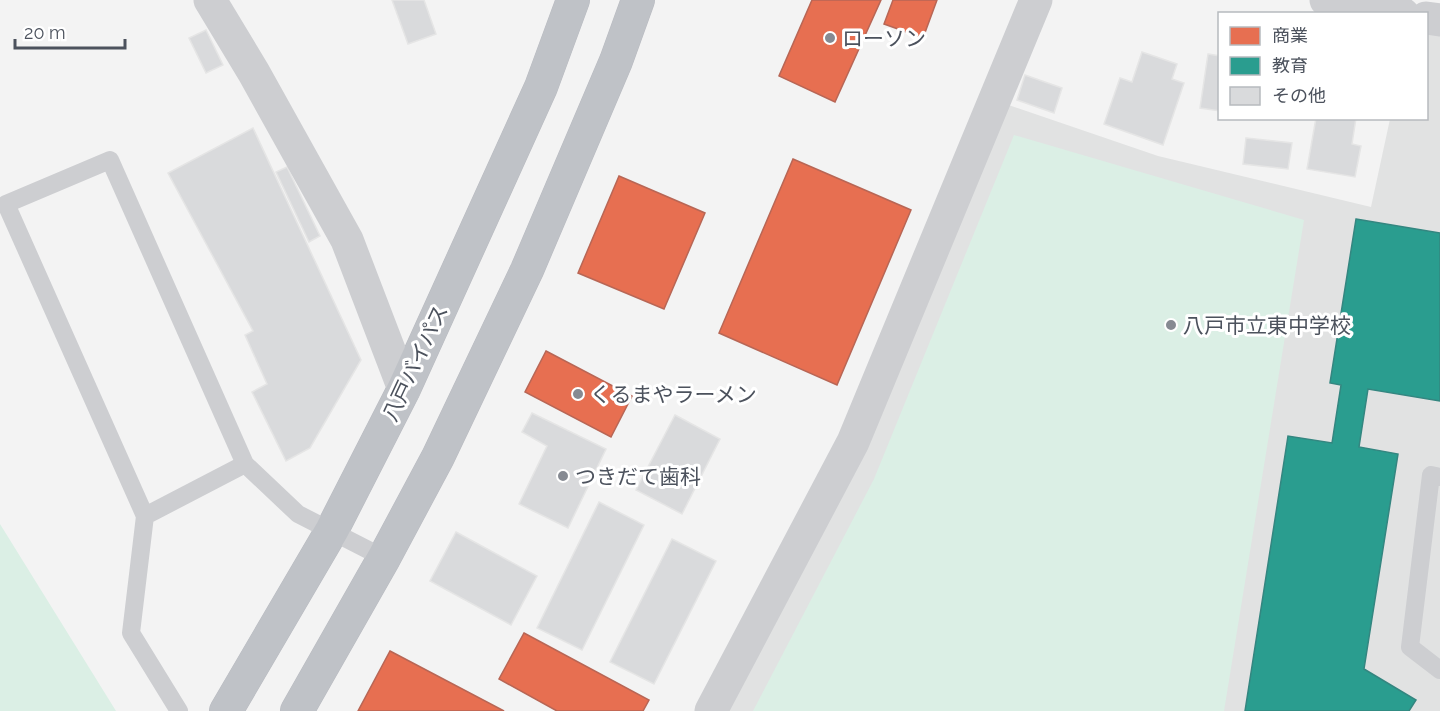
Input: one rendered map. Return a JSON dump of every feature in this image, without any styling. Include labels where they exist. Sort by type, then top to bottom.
[{"type":"highway","name":"八戸バイパス","points":[[226,711],[332,530],[404,390],[541,87],[573,0]]},
{"type":"highway","points":[[297,711],[384,558],[438,457],[527,270],[616,61],[638,0]]},
{"type":"street","points":[[210,0],[254,73],[347,240],[404,390]]},
{"type":"street","points":[[711,711],[853,442],[1036,0]]},
{"type":"street","points":[[1326,0],[1386,7]]},
{"type":"lane","points":[[179,711],[131,633],[145,516],[6,204],[110,160],[244,464],[298,514],[384,558]]},
{"type":"lane","points":[[145,516],[244,464]]},
{"type":"lane","points":[[1440,477],[1431,475],[1410,647],[1440,670]]},
{"type":"shaded area","name":"八戸市立東中学校","points":[[1428,18],[1440,20],[1440,711],[711,711],[994,100],[1158,156],[1371,207],[1390,120],[1428,120]]},
{"type":"green space","name":"八戸市立東中学校","points":[[1014,135],[1304,220],[1224,711],[753,711],[874,479]]},
{"type":"green space","points":[[0,524],[116,711],[0,711]]},
{"type":"building: 商業","name":"ローソン","points":[[812,0],[881,0],[835,102],[779,76]]},
{"type":"building: 商業","points":[[893,0],[937,0],[923,38],[884,24]]},
{"type":"building: 商業","points":[[793,159],[911,210],[837,385],[719,333]]},
{"type":"building: 商業","points":[[619,176],[705,213],[664,309],[578,273]]},
{"type":"building: 商業","name":"くるまやラーメン","points":[[546,351],[632,396],[611,437],[525,392]]},
{"type":"building: 商業","points":[[524,633],[649,700],[643,711],[557,711],[499,679]]},
{"type":"building: 商業","points":[[390,651],[504,711],[358,711]]},
{"type":"building: 教育","points":[[1356,219],[1440,233],[1440,401],[1368,389],[1359,447],[1398,454],[1364,669],[1416,700],[1409,711],[1245,711],[1288,436],[1332,443],[1341,385],[1330,383]]},
{"type":"building: その他","points":[[392,0],[424,0],[436,34],[408,44]]},
{"type":"building: その他","points":[[206,30],[223,65],[206,73],[189,38]]},
{"type":"building: その他","points":[[1142,52],[1177,64],[1172,79],[1184,83],[1163,145],[1104,124],[1120,78],[1132,82]]},
{"type":"building: その他","points":[[1208,54],[1218,56],[1218,111],[1200,108]]},
{"type":"building: その他","points":[[1025,75],[1062,88],[1054,113],[1017,100]]},
{"type":"building: その他","points":[[1316,120],[1356,120],[1352,144],[1361,146],[1355,177],[1307,169]]},
{"type":"building: その他","points":[[253,128],[361,360],[310,448],[286,461],[252,392],[267,384],[245,335],[253,331],[168,173]]},
{"type":"building: その他","points":[[1246,138],[1292,143],[1288,169],[1243,164]]},
{"type":"building: その他","points":[[287,167],[320,236],[309,242],[276,172]]},
{"type":"building: その他","name":"つきだて歯科","points":[[532,413],[606,449],[568,528],[519,504],[547,446],[522,432]]},
{"type":"building: その他","points":[[675,415],[720,439],[682,514],[636,490]]},
{"type":"building: その他","points":[[599,502],[644,525],[582,650],[537,628]]},
{"type":"building: その他","points":[[456,532],[537,576],[511,625],[430,581]]},
{"type":"building: その他","points":[[672,539],[716,561],[654,684],[610,662]]},
{"type":"place","name":"ローソン","points":[[830,38]]},
{"type":"place","name":"八戸市立東中学校","points":[[1171,325]]},
{"type":"place","name":"くるまやラーメン","points":[[578,394]]},
{"type":"place","name":"つきだて歯科","points":[[563,476]]}]
